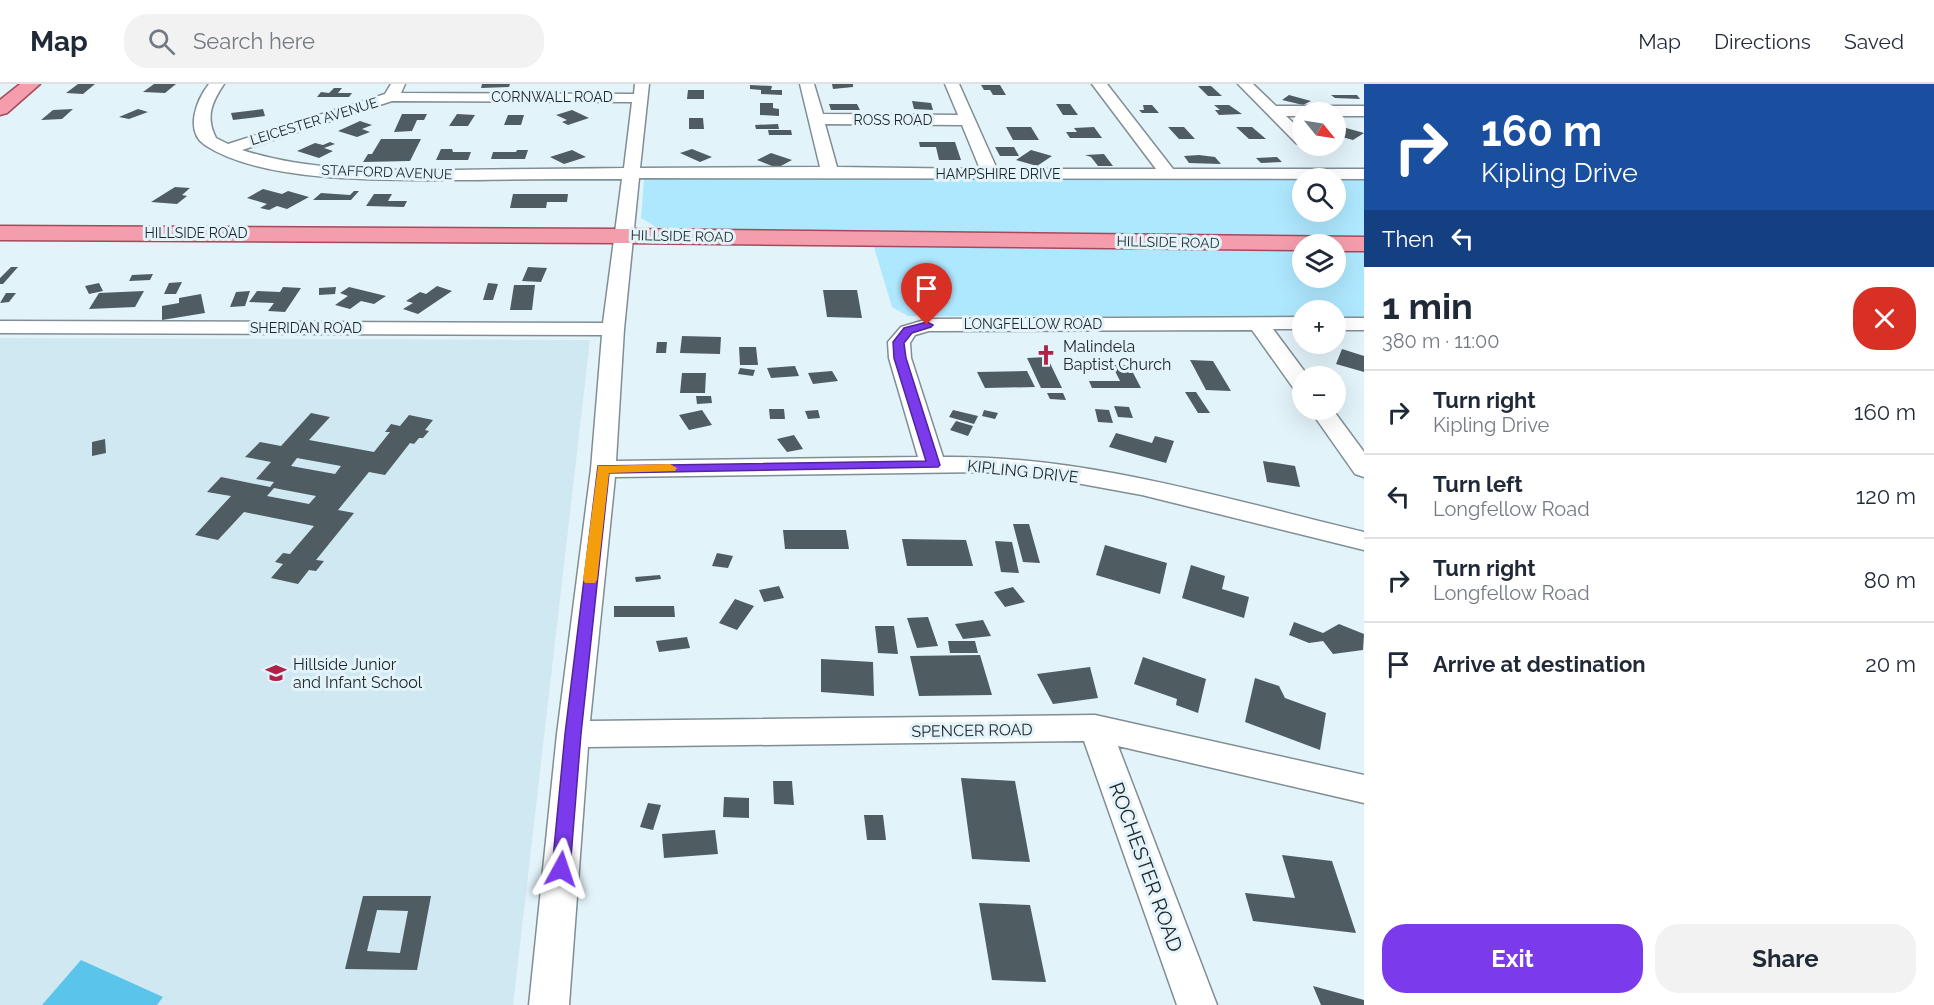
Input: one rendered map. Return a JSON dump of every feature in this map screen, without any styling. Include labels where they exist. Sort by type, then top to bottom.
[{"type":"main road","points":[[0,108],[31,84]]},
{"type":"main road","name":"HILLSIDE ROAD","points":[[0,233],[626,236],[1364,244]]},
{"type":"street","name":"STAFFORD AVENUE","points":[[217,84],[209,93],[200,120],[208,141],[238,156],[269,163],[362,174],[633,174]]},
{"type":"street","points":[[807,84],[830,172]]},
{"type":"street","points":[[952,84],[991,174]]},
{"type":"street","points":[[1099,84],[1169,175]]},
{"type":"street","points":[[1245,84],[1292,130]]},
{"type":"street","name":"LEICESTER AVENUE","points":[[224,150],[394,90]]},
{"type":"street","name":"CORNWALL ROAD","points":[[394,90],[641,91]]},
{"type":"street","points":[[549,1005],[573,734],[603,469],[613,329],[626,236],[641,91]]},
{"type":"street","points":[[1272,111],[1364,111]]},
{"type":"street","name":"ROSS ROAD","points":[[816,119],[969,120]]},
{"type":"street","points":[[1318,156],[1331,168]]},
{"type":"street","name":"HAMPSHIRE DRIVE","points":[[633,174],[830,172],[1292,174]]},
{"type":"street","name":"HAMPSHIRE DRIVE","points":[[1346,174],[1364,174]]},
{"type":"street","points":[[1258,323],[1292,370]]},
{"type":"street","name":"LONGFELLOW ROAD","points":[[933,465],[900,358],[899,342],[908,331],[927,325],[1292,323]]},
{"type":"street","points":[[1346,324],[1364,324]]},
{"type":"street","name":"SHERIDAN ROAD","points":[[0,327],[613,329]]},
{"type":"street","points":[[1328,420],[1364,469]]},
{"type":"street","name":"KIPLING DRIVE","points":[[603,469],[984,464],[1049,470],[1142,487],[1364,541]]},
{"type":"street","name":"SPENCER ROAD","points":[[573,734],[1095,728],[1364,789]]},
{"type":"street","name":"ROCHESTER ROAD","points":[[1095,728],[1197,1005]]},
{"type":"shaded area","points":[[644,179],[1292,179],[1292,222],[1346,222],[1346,179],[1364,179],[1364,236],[1346,236],[1346,234],[692,230],[656,227],[641,218]]},
{"type":"shaded area","points":[[874,247],[1292,251],[1292,288],[1346,288],[1346,251],[1364,251],[1364,317],[1346,317],[1346,300],[1292,300],[1292,317],[908,316],[892,307]]},
{"type":"shaded area","name":"Hillside Junior and Infant School","points":[[0,338],[590,340],[513,1005],[0,1005]]},
{"type":"shaded area","points":[[81,960],[163,997],[157,1005],[42,1005]]},
{"type":"building","points":[[78,84],[95,84],[83,94],[66,93]]},
{"type":"building","points":[[154,84],[176,84],[165,93],[143,92]]},
{"type":"building","points":[[482,84],[510,84],[509,87],[481,88]]},
{"type":"building","points":[[832,84],[853,84],[853,87],[833,89]]},
{"type":"building","points":[[750,85],[772,86],[771,90],[782,90],[782,95],[761,94],[761,90],[750,89]]},
{"type":"building","points":[[981,85],[1000,85],[1006,95],[993,95],[990,90],[984,90]]},
{"type":"building","points":[[1198,86],[1211,86],[1222,96],[1208,96]]},
{"type":"building","points":[[334,88],[342,88],[338,93],[352,93],[349,97],[317,97],[321,92],[329,93]]},
{"type":"building","points":[[688,90],[704,90],[704,99],[687,99]]},
{"type":"building","points":[[1289,95],[1311,101],[1292,102],[1282,100]]},
{"type":"building","points":[[1331,95],[1357,95],[1360,99],[1335,98]]},
{"type":"building","points":[[912,101],[931,103],[933,110],[914,109]]},
{"type":"building","points":[[760,103],[773,103],[773,108],[779,109],[779,116],[760,115]]},
{"type":"building","points":[[829,104],[857,104],[860,110],[831,110]]},
{"type":"building","points":[[1056,104],[1070,104],[1078,115],[1063,115]]},
{"type":"building","points":[[1143,105],[1152,105],[1159,113],[1142,113],[1139,110],[1144,110]]},
{"type":"building","points":[[1214,105],[1229,105],[1242,114],[1219,115],[1215,110],[1220,110]]},
{"type":"building","points":[[73,109],[62,119],[41,120],[53,110]]},
{"type":"building","points":[[138,109],[148,112],[129,119],[119,117]]},
{"type":"building","points":[[263,109],[265,116],[233,120],[231,113]]},
{"type":"building","points":[[572,110],[589,118],[568,125],[562,122],[567,120],[556,115]]},
{"type":"building","points":[[402,114],[427,114],[424,120],[417,120],[412,131],[394,132]]},
{"type":"building","points":[[457,114],[475,115],[468,126],[449,126]]},
{"type":"building","points":[[508,115],[524,115],[521,125],[504,125]]},
{"type":"building","points":[[689,118],[703,118],[704,129],[689,129]]},
{"type":"building","points":[[360,121],[372,125],[362,129],[370,132],[357,137],[338,131]]},
{"type":"building","points":[[778,124],[779,129],[756,129],[755,125]]},
{"type":"building","points":[[1006,127],[1031,127],[1039,140],[1013,140]]},
{"type":"building","points":[[1094,127],[1102,138],[1070,138],[1066,132],[1077,132],[1074,128]]},
{"type":"building","points":[[1168,127],[1184,127],[1195,139],[1179,139]]},
{"type":"building","points":[[1236,127],[1252,127],[1266,139],[1249,139]]},
{"type":"building","points":[[1346,128],[1364,133],[1353,140],[1346,138]]},
{"type":"building","points":[[768,130],[791,130],[792,135],[769,135]]},
{"type":"building","points":[[381,139],[421,139],[410,161],[363,162],[368,154],[372,154]]},
{"type":"building","points":[[330,142],[335,144],[324,148],[333,151],[319,158],[297,151],[315,143],[323,145]]},
{"type":"building","points":[[919,142],[955,142],[961,160],[939,160],[936,147],[920,147]]},
{"type":"building","points":[[995,147],[1014,147],[1019,156],[1000,156]]},
{"type":"building","points":[[441,149],[471,152],[468,160],[436,160]]},
{"type":"building","points":[[692,149],[712,157],[700,162],[680,153]]},
{"type":"building","points":[[517,150],[528,150],[525,159],[491,159],[493,152],[516,152]]},
{"type":"building","points":[[572,150],[586,157],[564,164],[550,157]]},
{"type":"building","points":[[1031,150],[1052,156],[1037,166],[1016,160]]},
{"type":"building","points":[[771,153],[792,160],[777,168],[757,160]]},
{"type":"building","points":[[1104,154],[1113,166],[1098,166],[1091,157],[1085,155]]},
{"type":"building","points":[[1184,156],[1215,157],[1221,164],[1189,163]]},
{"type":"building","points":[[1277,157],[1282,162],[1261,163],[1256,158]]},
{"type":"building","points":[[175,187],[190,188],[182,195],[187,196],[177,204],[151,202]]},
{"type":"building","points":[[263,189],[282,194],[288,191],[309,197],[287,209],[277,206],[269,210],[260,208],[267,204],[247,198]]},
{"type":"building","points":[[354,191],[359,191],[351,200],[313,200],[321,193],[350,195]]},
{"type":"building","points":[[374,194],[392,194],[388,201],[407,201],[404,207],[366,206]]},
{"type":"building","points":[[513,194],[568,194],[567,202],[547,202],[546,208],[510,208]]},
{"type":"building","points":[[11,267],[18,267],[3,284],[0,284],[0,278]]},
{"type":"building","points":[[528,267],[547,268],[541,282],[522,281]]},
{"type":"building","points":[[153,274],[150,280],[129,281],[132,275]]},
{"type":"building","points":[[182,282],[176,294],[164,294],[169,283]]},
{"type":"building","points":[[99,283],[103,291],[89,294],[85,286]]},
{"type":"building","points":[[488,283],[498,284],[493,300],[483,300]]},
{"type":"building","points":[[514,285],[535,285],[532,310],[510,310]]},
{"type":"building","points":[[437,286],[452,291],[418,314],[403,309],[413,303],[406,301],[420,292],[426,294]]},
{"type":"building","points":[[283,287],[301,288],[285,312],[268,311],[274,303],[249,302],[257,291],[280,292]]},
{"type":"building","points":[[336,287],[335,294],[319,295],[319,288]]},
{"type":"building","points":[[349,287],[386,296],[374,304],[361,301],[350,309],[335,305],[348,296],[340,293]]},
{"type":"building","points":[[823,290],[857,290],[862,318],[827,317]]},
{"type":"building","points":[[144,291],[135,307],[89,309],[99,293]]},
{"type":"building","points":[[250,291],[245,306],[230,307],[236,292]]},
{"type":"building","points":[[6,293],[16,293],[9,302],[0,303]]},
{"type":"building","points":[[201,294],[205,313],[162,320],[162,306],[179,303],[179,298]]},
{"type":"building","points":[[682,336],[721,337],[720,354],[680,353]]},
{"type":"building","points":[[657,342],[667,342],[666,353],[656,353]]},
{"type":"building","points":[[739,347],[756,347],[758,365],[740,365]]},
{"type":"building","points":[[1346,350],[1364,356],[1364,372],[1346,366],[1336,364],[1340,354],[1346,354]]},
{"type":"building","points":[[1047,357],[1062,388],[1041,388],[1027,358]]},
{"type":"building","points":[[1190,360],[1213,361],[1231,391],[1206,390]]},
{"type":"building","points":[[1112,365],[1129,365],[1141,388],[1092,388],[1089,381],[1120,381]]},
{"type":"building","points":[[795,366],[799,376],[771,378],[767,368]]},
{"type":"building","points":[[740,368],[755,370],[753,376],[738,374]]},
{"type":"building","points":[[832,371],[838,381],[813,384],[808,373]]},
{"type":"building","points":[[1027,371],[1035,387],[985,388],[977,372]]},
{"type":"building","points":[[682,373],[706,373],[705,393],[680,393]]},
{"type":"building","points":[[1185,392],[1196,392],[1210,413],[1198,413]]},
{"type":"building","points":[[1047,393],[1063,393],[1066,400],[1050,399]]},
{"type":"building","points":[[696,396],[711,396],[712,403],[697,404]]},
{"type":"building","points":[[1114,406],[1129,407],[1133,418],[1118,417]]},
{"type":"building","points":[[769,409],[784,409],[785,419],[770,419]]},
{"type":"building","points":[[1095,409],[1109,410],[1113,423],[1098,422]]},
{"type":"building","points":[[702,410],[712,425],[689,430],[679,415]]},
{"type":"building","points":[[818,410],[820,418],[808,419],[805,411]]},
{"type":"building","points":[[953,410],[978,416],[974,424],[949,417]]},
{"type":"building","points":[[984,410],[998,413],[995,419],[982,416]]},
{"type":"building","points":[[311,413],[330,417],[309,440],[374,452],[390,432],[385,432],[391,424],[400,426],[409,415],[433,420],[425,430],[429,431],[423,438],[419,438],[414,444],[410,443],[385,475],[369,472],[338,510],[354,513],[316,560],[324,561],[316,571],[309,570],[298,584],[271,578],[283,564],[275,562],[283,553],[290,554],[314,526],[244,512],[218,540],[195,535],[231,496],[207,492],[221,477],[270,487],[274,482],[256,479],[271,462],[245,457],[260,442],[281,446]],"holes":[[[297,458],[341,466],[335,474],[291,466]],[[274,488],[316,496],[309,504],[267,496]]]},
{"type":"building","points":[[956,421],[973,426],[968,436],[950,430]]},
{"type":"building","points":[[1116,433],[1152,443],[1155,436],[1174,441],[1166,463],[1109,447]]},
{"type":"building","points":[[794,435],[803,449],[787,452],[777,439]]},
{"type":"building","points":[[105,439],[106,453],[92,456],[92,442]]},
{"type":"building","points":[[1263,461],[1295,466],[1300,487],[1267,482]]},
{"type":"building","points":[[1013,524],[1029,524],[1040,563],[1023,562]]},
{"type":"building","points":[[783,530],[846,530],[849,549],[785,549]]},
{"type":"building","points":[[902,539],[966,540],[973,566],[907,566]]},
{"type":"building","points":[[995,541],[1012,542],[1019,573],[1001,572]]},
{"type":"building","points":[[1105,545],[1167,563],[1160,594],[1096,575]]},
{"type":"building","points":[[717,553],[733,556],[728,568],[712,566]]},
{"type":"building","points":[[1191,565],[1225,576],[1222,589],[1249,597],[1244,618],[1182,598]]},
{"type":"building","points":[[660,575],[661,579],[636,582],[635,577]]},
{"type":"building","points":[[779,586],[784,598],[764,602],[759,590]]},
{"type":"building","points":[[1013,587],[1025,602],[1005,607],[994,592]]},
{"type":"building","points":[[735,599],[754,606],[737,630],[719,623]]},
{"type":"building","points":[[614,606],[674,606],[675,617],[614,617]]},
{"type":"building","points":[[928,617],[938,646],[917,648],[907,618]]},
{"type":"building","points":[[983,620],[991,636],[963,639],[955,624]]},
{"type":"building","points":[[1294,622],[1323,633],[1339,624],[1364,634],[1363,650],[1333,654],[1323,641],[1309,643],[1289,635]]},
{"type":"building","points":[[875,626],[894,626],[898,654],[878,653]]},
{"type":"building","points":[[687,637],[690,648],[659,652],[656,641]]},
{"type":"building","points":[[948,641],[975,641],[978,653],[950,653]]},
{"type":"building","points":[[980,655],[992,695],[919,696],[910,656]]},
{"type":"building","points":[[1143,657],[1206,679],[1198,713],[1176,705],[1177,699],[1134,684]]},
{"type":"building","points":[[821,659],[873,662],[874,696],[821,692]]},
{"type":"building","points":[[1090,667],[1098,698],[1053,704],[1037,674]]},
{"type":"building","points":[[1255,678],[1279,686],[1285,698],[1326,713],[1320,750],[1245,722]]},
{"type":"building","points":[[961,778],[1015,781],[1030,862],[972,859]]},
{"type":"building","points":[[773,781],[792,781],[794,805],[774,804]]},
{"type":"building","points":[[724,797],[749,798],[749,818],[723,817]]},
{"type":"building","points":[[648,803],[661,805],[653,830],[640,827]]},
{"type":"building","points":[[864,815],[883,815],[886,840],[867,840]]},
{"type":"building","points":[[715,830],[718,854],[664,858],[662,834]]},
{"type":"building","points":[[1282,855],[1332,861],[1356,933],[1253,921],[1245,893],[1295,898]]},
{"type":"building","points":[[363,896],[431,896],[417,970],[345,969]],"holes":[[[377,910],[408,911],[400,953],[367,951]]]},
{"type":"building","points":[[979,903],[1030,905],[1046,982],[992,980]]},
{"type":"building","points":[[1313,986],[1364,1000],[1364,1005],[1321,1005]]},
{"type":"slow traffic","points":[[590,580],[603,469],[670,468]]},
{"type":"place","name":"Malindela Baptist Church","points":[[1046,355]]},
{"type":"place","name":"Hillside Junior and Infant School","points":[[276,673]]},
{"type":"route","points":[[561,869],[573,734],[603,469],[933,465],[900,358],[899,342],[908,331],[927,325]]}]
